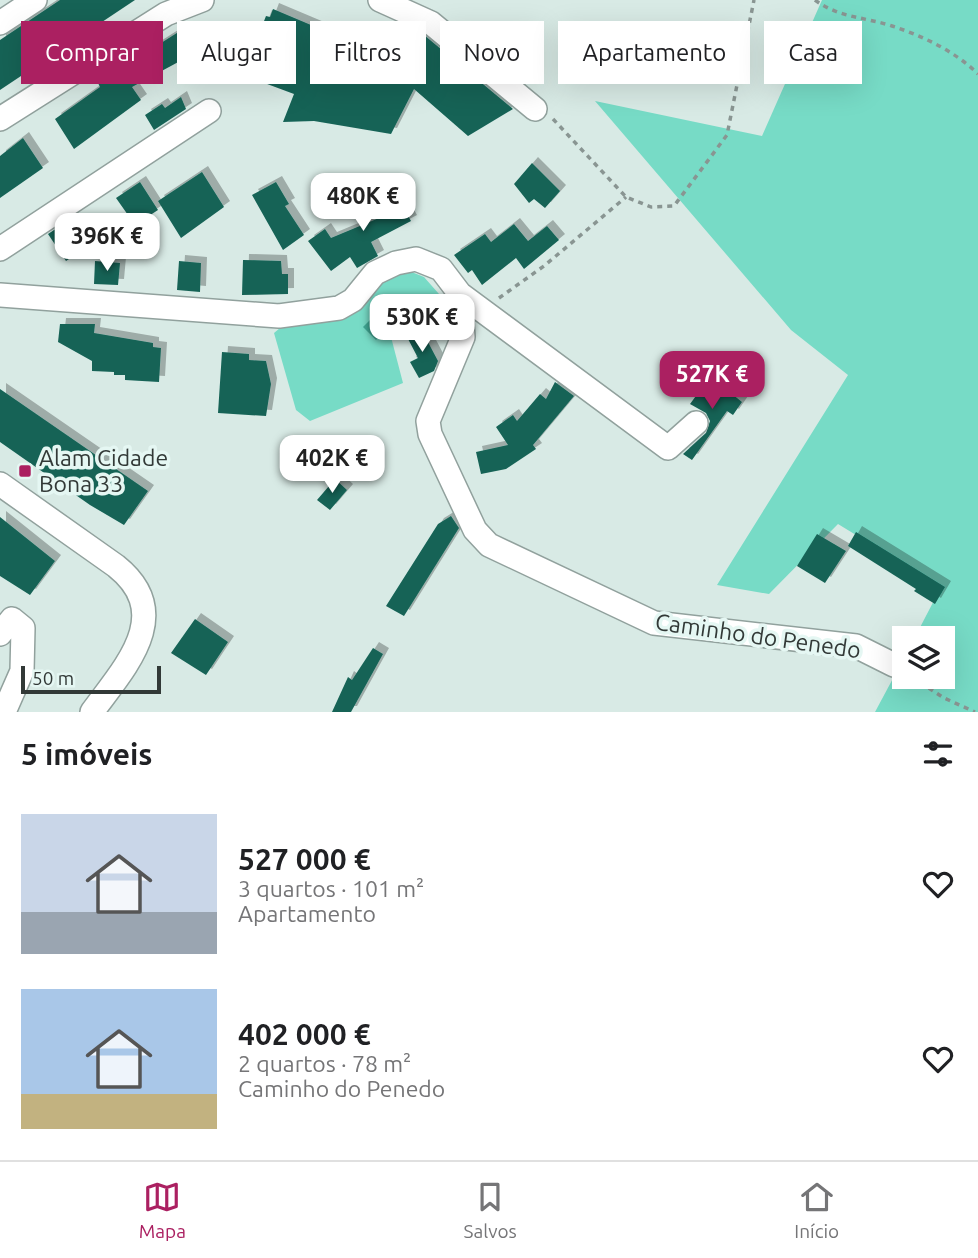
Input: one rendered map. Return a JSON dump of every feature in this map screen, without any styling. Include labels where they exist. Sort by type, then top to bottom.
[{"type":"street","points":[[0,23],[34,0]]},
{"type":"street","points":[[0,119],[166,14],[202,0]]},
{"type":"street","points":[[380,0],[431,23],[535,109]]},
{"type":"street","points":[[0,249],[209,111]]},
{"type":"street","points":[[0,295],[279,316],[339,308],[352,300],[376,273],[396,263],[416,259],[441,269],[460,294],[668,448],[696,423]]},
{"type":"street","name":"Caminho do Penedo","points":[[460,294],[463,337],[428,421],[430,434],[475,530],[489,545],[653,623],[856,646],[892,665]]},
{"type":"street","points":[[0,484],[116,566],[130,577],[139,593],[144,610],[134,656],[92,712]]},
{"type":"street","points":[[0,634],[12,619],[23,628],[22,671],[4,712]]},
{"type":"path","points":[[535,109],[547,112],[583,155],[626,197],[651,207],[674,206],[727,135],[754,0]]},
{"type":"path","points":[[815,0],[850,18],[892,26],[961,57],[978,74]]},
{"type":"path","points":[[482,310],[544,266],[626,197]]},
{"type":"path","points":[[930,689],[975,712]]},
{"type":"shaded area","points":[[822,0],[978,0],[978,712],[875,712],[892,680],[892,689],[955,689],[955,626],[921,626],[941,587],[838,524],[769,594],[717,585],[848,375],[791,330],[595,101],[762,136],[785,84],[862,84],[862,21],[813,21]]},
{"type":"shaded area","points":[[404,269],[424,277],[439,294],[391,337],[403,383],[310,421],[296,410],[274,333],[286,323]]},
{"type":"shaded area","points":[[382,308],[395,319],[376,340],[363,327]]},
{"type":"building","points":[[60,0],[135,0],[104,21],[28,21]]},
{"type":"building","points":[[273,9],[310,25],[310,84],[426,84],[426,37],[440,48],[440,84],[483,84],[513,109],[468,136],[414,89],[391,134],[314,121],[283,122],[294,94],[267,84],[296,84],[296,21],[264,21],[266,16],[270,17]]},
{"type":"building","points":[[21,26],[21,76],[0,90],[0,40]]},
{"type":"building","points":[[177,33],[177,63],[163,70],[163,42]]},
{"type":"building","points":[[98,84],[138,84],[132,87],[141,100],[74,149],[55,119],[100,87]]},
{"type":"building","points":[[181,97],[186,109],[154,130],[145,115],[162,104],[165,108]]},
{"type":"building","points":[[23,138],[43,168],[0,198],[0,156]]},
{"type":"building","points":[[532,163],[560,191],[545,208],[534,199],[529,203],[514,184]]},
{"type":"building","points":[[202,172],[224,207],[181,238],[158,201]]},
{"type":"building","points":[[140,182],[158,210],[135,225],[116,198]]},
{"type":"building","points":[[276,182],[289,204],[285,206],[304,235],[283,250],[252,195]]},
{"type":"building","points":[[390,184],[411,221],[371,242],[378,256],[357,268],[350,257],[331,271],[308,241],[325,229],[331,238],[379,218],[367,196]]},
{"type":"building","points":[[66,222],[84,249],[66,261],[48,234]]},
{"type":"building","points":[[514,224],[528,241],[547,226],[559,240],[524,269],[516,258],[482,285],[472,270],[468,273],[454,255],[485,234],[491,242]]},
{"type":"building","points":[[243,260],[281,261],[282,274],[288,274],[288,294],[242,295]]},
{"type":"building","points":[[95,261],[120,263],[118,285],[94,284]]},
{"type":"building","points":[[179,261],[201,263],[200,292],[177,290]]},
{"type":"building","points":[[60,324],[95,324],[94,333],[153,343],[153,347],[161,348],[159,382],[125,380],[125,375],[114,375],[114,372],[92,371],[92,361],[58,342]]},
{"type":"building","points":[[420,327],[438,361],[434,371],[419,378],[410,362],[418,358],[406,335]]},
{"type":"building","points":[[222,352],[249,354],[249,360],[266,361],[271,384],[266,416],[218,413]]},
{"type":"building","points":[[707,381],[719,390],[722,386],[742,402],[733,415],[727,411],[692,460],[683,454],[706,433],[710,421],[706,413],[690,404]]},
{"type":"building","points":[[555,382],[574,396],[533,445],[536,449],[506,469],[481,474],[476,452],[508,445],[496,427],[513,415],[517,421],[540,394],[546,399]]},
{"type":"building","points":[[0,389],[148,491],[124,525],[90,505],[0,442]]},
{"type":"building","points":[[335,479],[347,490],[330,510],[317,500]]},
{"type":"building","points":[[451,516],[459,528],[404,616],[386,606],[438,524]]},
{"type":"building","points":[[0,517],[55,561],[30,595],[0,576]]},
{"type":"building","points":[[856,532],[945,587],[935,604],[848,546]]},
{"type":"building","points":[[817,534],[846,551],[825,583],[797,566]]},
{"type":"building","points":[[195,619],[228,642],[206,675],[171,653]]},
{"type":"building","points":[[373,648],[383,654],[351,712],[332,712],[348,677],[352,680]]},
{"type":"place","name":"Alam Cidade Bona 33","points":[[25,471]]}]
